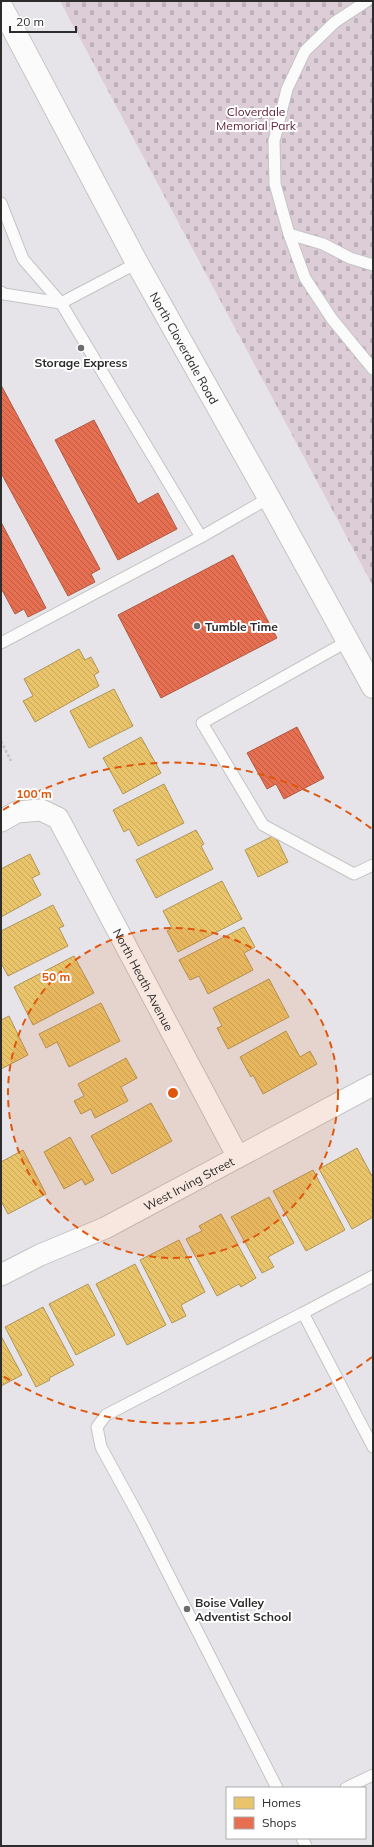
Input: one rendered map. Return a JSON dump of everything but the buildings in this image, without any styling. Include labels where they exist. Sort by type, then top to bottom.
[{"type":"main road","name":"North Cloverdale Road","points":[[1,6],[137,263],[373,687]]},
{"type":"street","name":"North Heath Avenue","points":[[1,821],[17,812],[41,810],[58,818],[238,1157]]},
{"type":"street","name":"West Irving Street","points":[[1,1275],[40,1255],[105,1228],[373,1085]]},
{"type":"lane","points":[[367,1],[335,22],[305,51],[287,89],[274,141],[275,184],[289,234],[305,278],[332,319],[373,369]]},
{"type":"lane","points":[[1,203],[23,259],[61,304],[201,537]]},
{"type":"lane","points":[[289,234],[323,244],[350,258],[373,265]]},
{"type":"lane","points":[[1,292],[4,294],[61,304],[137,263]]},
{"type":"lane","points":[[1,643],[201,537],[269,498]]},
{"type":"lane","points":[[348,641],[202,723],[263,825],[354,874],[373,865]]},
{"type":"lane","points":[[276,1787],[142,1522],[101,1447],[97,1427],[106,1415],[373,1276]]},
{"type":"lane","points":[[303,1313],[373,1447]]},
{"type":"lane","points":[[348,1787],[373,1775]]},
{"type":"path","points":[[1,741],[11,761]]},
{"type":"green space","name":"Cloverdale Memorial Park","points":[[60,1],[373,1],[373,586]]},
{"type":"place","name":"Storage Express","points":[[81,348]]},
{"type":"place","name":"Tumble Time","points":[[197,626]]},
{"type":"place","name":"Boise Valley Adventist School","points":[[187,1609]]}]
